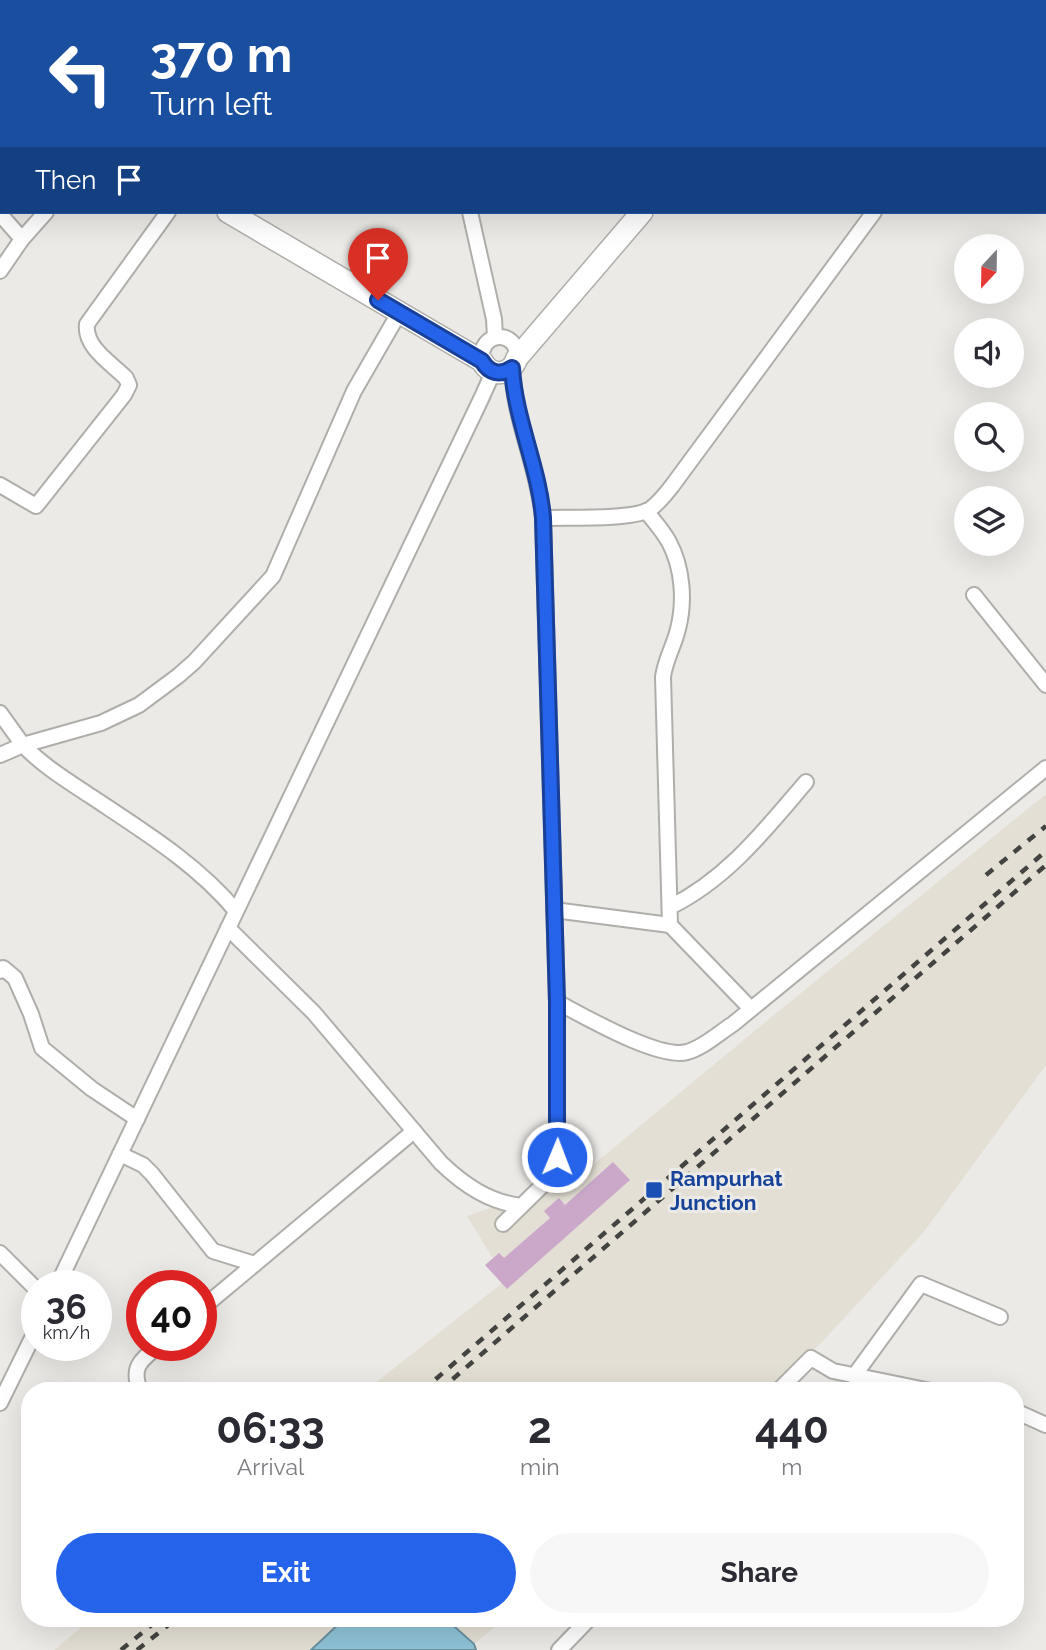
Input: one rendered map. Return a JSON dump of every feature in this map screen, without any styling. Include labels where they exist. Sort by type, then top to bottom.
[{"type":"highway","points":[[231,214],[501,373],[515,363],[640,214]]},
{"type":"street","points":[[0,214],[22,239]]},
{"type":"street","points":[[0,271],[22,239],[44,214]]},
{"type":"street","points":[[0,485],[36,506],[124,395],[129,386],[126,378],[90,343],[85,334],[87,324],[166,214]]},
{"type":"street","points":[[470,214],[494,320],[495,337]]},
{"type":"street","points":[[543,518],[628,515],[646,511],[662,499],[873,214]]},
{"type":"street","points":[[0,755],[23,745],[101,723],[139,705],[194,662],[273,576],[354,391],[399,313]]},
{"type":"street","points":[[65,1270],[481,399],[489,379],[482,349],[495,337],[512,342],[518,352],[515,363],[516,403],[538,484],[543,518],[557,1002],[557,1157],[551,1177],[503,1224]]},
{"type":"street","points":[[646,511],[669,542],[677,564],[681,588],[682,614],[663,677],[670,925]]},
{"type":"street","points":[[974,595],[1046,685]]},
{"type":"street","points":[[0,713],[23,745],[57,774],[190,866],[212,884],[236,911]]},
{"type":"street","points":[[557,1002],[650,1048],[676,1054],[700,1046],[751,1009],[1046,768]]},
{"type":"street","points":[[670,907],[709,884],[743,855],[806,782]]},
{"type":"street","points":[[554,910],[670,925],[751,1009]]},
{"type":"street","points":[[228,928],[314,1013],[441,1163],[457,1178],[486,1196],[521,1206]]},
{"type":"street","points":[[1,969],[15,978],[43,1048],[92,1089],[137,1119]]},
{"type":"street","points":[[217,1296],[414,1131]]},
{"type":"street","points":[[120,1154],[143,1165],[152,1174],[213,1251],[255,1264]]},
{"type":"street","points":[[0,1253],[21,1274]]},
{"type":"street","points":[[854,1376],[921,1283],[1000,1317]]},
{"type":"street","points":[[787,1382],[811,1358],[833,1371],[884,1382]]},
{"type":"street","points":[[0,1403],[21,1360]]},
{"type":"street","points":[[138,1382],[136,1370],[140,1361]]},
{"type":"street","points":[[1024,1415],[1046,1425]]},
{"type":"street","points":[[559,1650],[581,1627]]},
{"type":"shaded area","points":[[1046,794],[1046,1065],[923,1233],[821,1343],[776,1382],[376,1382],[506,1280],[467,1216],[577,1178]]},
{"type":"shaded area","points":[[81,1627],[335,1627],[311,1650],[54,1650]]},
{"type":"shaded area","points":[[455,1627],[494,1627],[474,1644]]},
{"type":"water","points":[[335,1627],[455,1627],[474,1644],[476,1650],[311,1650]]},
{"type":"building","points":[[613,1162],[630,1180],[507,1289],[485,1265],[499,1253],[504,1258],[550,1218],[544,1211],[559,1198],[565,1205]]},
{"type":"railway","points":[[986,875],[1046,826]]},
{"type":"railway","points":[[432,1382],[1046,851]]},
{"type":"railway","points":[[449,1382],[1046,865]]},
{"type":"railway","points":[[121,1650],[149,1627]]},
{"type":"railway","points":[[137,1650],[166,1627]]},
{"type":"place","name":"Rampurhat Junction","points":[[654,1190]]},
{"type":"route","points":[[378,300],[482,361],[490,370],[501,373],[512,368],[516,403],[542,502],[557,1002],[557,1157]]}]
